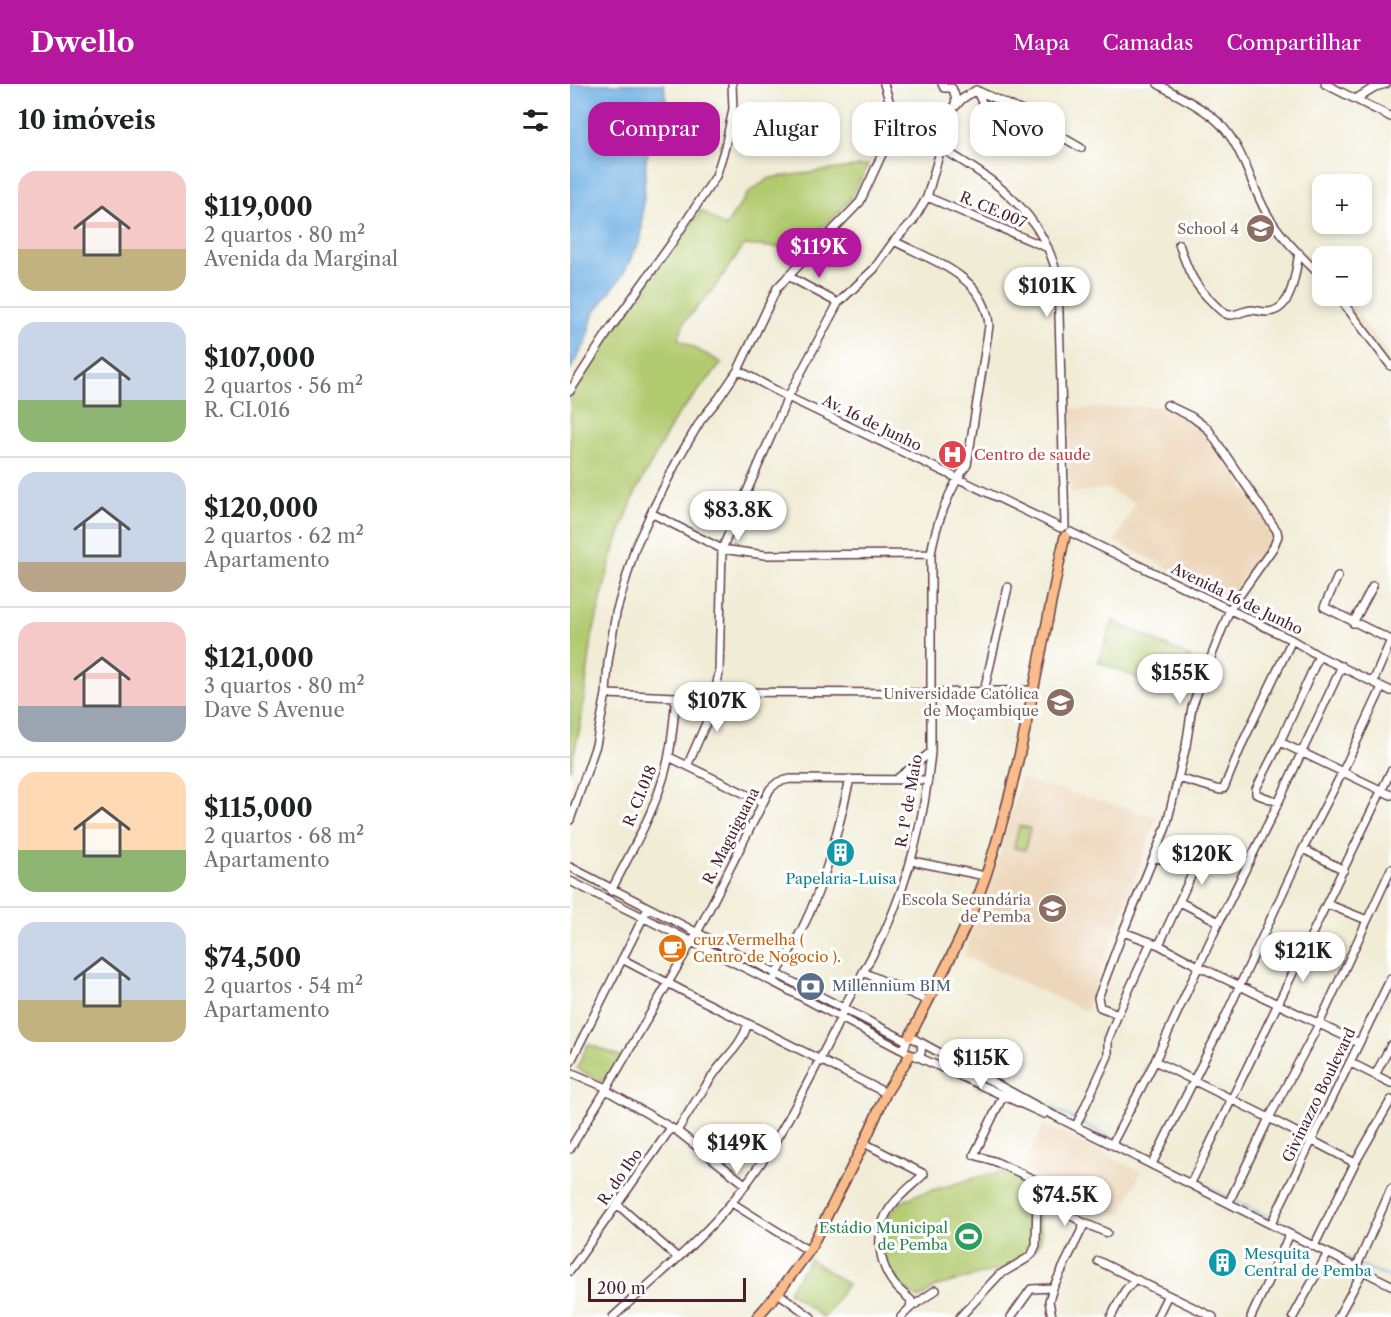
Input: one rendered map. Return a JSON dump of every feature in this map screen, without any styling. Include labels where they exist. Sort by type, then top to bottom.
[{"type":"highway","points":[[908,1038],[969,919],[999,831],[1033,690],[1065,531]]},
{"type":"highway","points":[[757,1317],[809,1251],[864,1143],[886,1093],[913,1055]]},
{"type":"street","points":[[570,392],[610,329],[716,176],[733,108],[732,84]]},
{"type":"street","points":[[884,84],[890,102]]},
{"type":"street","points":[[942,84],[944,88],[952,88],[955,102]]},
{"type":"street","points":[[1158,84],[1211,116],[1223,127],[1240,154],[1267,213],[1312,267]]},
{"type":"street","points":[[1325,84],[1391,117]]},
{"type":"street","points":[[1357,99],[1375,87],[1386,84]]},
{"type":"street","points":[[958,104],[976,90]]},
{"type":"street","points":[[976,90],[982,102]]},
{"type":"street","points":[[976,90],[1042,120],[1057,134],[1081,148]]},
{"type":"street","points":[[570,820],[591,763],[606,694],[608,662],[616,613],[635,548],[651,513],[700,420],[738,370],[777,288],[860,202],[881,156]]},
{"type":"street","points":[[688,764],[705,729],[716,692],[719,673],[722,549],[788,397],[838,303],[874,269],[894,241],[913,221],[927,197],[938,156]]},
{"type":"street","points":[[954,156],[974,167],[1016,200],[1035,223],[1053,258],[1058,279],[1065,531]]},
{"type":"street","name":"R. CE.007","points":[[927,197],[1048,248]]},
{"type":"street","name":"R. 1º de Maio","points":[[841,1017],[884,931],[912,861],[928,780],[931,752],[931,554],[933,540],[956,479],[967,465],[987,345],[988,310],[970,283],[953,271],[894,241]]},
{"type":"street","points":[[1179,244],[1198,288],[1223,312],[1231,315],[1248,310],[1273,311],[1284,305],[1290,294],[1299,253]]},
{"type":"street","points":[[788,276],[838,303]]},
{"type":"street","points":[[1346,306],[1391,366]]},
{"type":"street","name":"Av. 16 de Junho","points":[[738,370],[788,397],[1065,531]]},
{"type":"street","points":[[1118,1014],[1100,1007],[1098,998],[1166,827],[1192,707],[1230,609],[1273,548],[1278,533],[1208,429],[1192,417],[1167,405]]},
{"type":"street","points":[[651,513],[722,549],[765,555],[931,554]]},
{"type":"street","name":"Avenida 16 de Junho","points":[[1065,531],[1230,609],[1391,691]]},
{"type":"street","points":[[1338,576],[1323,606],[1391,640],[1373,682]]},
{"type":"street","points":[[1353,623],[1373,586]]},
{"type":"street","points":[[984,691],[1008,587]]},
{"type":"street","points":[[1178,778],[1220,790],[1224,788],[1292,640]]},
{"type":"street","points":[[1278,802],[1256,792],[1319,656]]},
{"type":"street","points":[[1112,1144],[1155,1061],[1342,666]]},
{"type":"street","points":[[1152,1164],[1240,986],[1303,849],[1382,687]]},
{"type":"street","points":[[606,694],[675,697],[716,692],[932,693],[1033,690]]},
{"type":"street","name":"R. CI.018","points":[[607,899],[661,786],[669,757],[675,697]]},
{"type":"street","points":[[1280,742],[1391,795]]},
{"type":"street","points":[[898,779],[931,752]]},
{"type":"street","points":[[669,757],[688,764],[762,802]]},
{"type":"street","points":[[1191,1183],[1391,771]]},
{"type":"street","name":"R. Maguiguana","points":[[570,1149],[697,933],[770,789],[778,782],[790,779],[928,780]]},
{"type":"street","points":[[773,982],[803,928],[822,880],[838,831],[850,779]]},
{"type":"street","points":[[1303,849],[1344,870]]},
{"type":"street","points":[[1154,857],[1192,871],[1160,945]]},
{"type":"street","points":[[912,861],[985,876]]},
{"type":"street","points":[[570,867],[843,1009],[920,1042],[985,1082],[1003,1096],[1042,1114],[1055,1116]]},
{"type":"street","points":[[1229,1203],[1269,1118],[1319,1024],[1391,869]]},
{"type":"street","points":[[570,881],[913,1055],[985,1082],[1391,1285]]},
{"type":"street","points":[[1180,902],[1219,922]]},
{"type":"street","points":[[1327,904],[1366,920]]},
{"type":"street","points":[[570,1063],[648,908]]},
{"type":"street","points":[[1123,932],[1160,945],[1198,966],[1359,1043]]},
{"type":"street","points":[[1076,1126],[1108,1056],[1108,1040],[1118,1014],[1151,942]]},
{"type":"street","points":[[622,958],[886,1093]]},
{"type":"street","points":[[863,972],[928,1001]]},
{"type":"street","name":"Givinazzo Boulevard","points":[[1271,1224],[1391,978]]},
{"type":"street","points":[[613,1317],[678,1258],[732,1203],[793,1113],[841,1017]]},
{"type":"street","name":"R. do Ibo","points":[[570,1271],[723,1062],[743,1040],[748,1024]]},
{"type":"street","points":[[900,1048],[905,1047],[908,1038]]},
{"type":"street","points":[[913,1055],[922,1050],[920,1042]]},
{"type":"street","points":[[1375,1075],[1391,1045]]},
{"type":"street","points":[[1155,1061],[1355,1163]]},
{"type":"street","points":[[1351,1063],[1391,1083]]},
{"type":"street","points":[[570,1072],[606,1089],[674,1129],[745,1184]]},
{"type":"street","points":[[1003,1096],[974,1155],[994,1161],[1033,1179],[1032,1189],[1037,1195],[1107,1233]]},
{"type":"street","points":[[1314,1246],[1355,1163],[1391,1100]]},
{"type":"street","points":[[864,1143],[924,1174],[890,1208],[880,1234],[880,1249],[885,1266],[893,1283],[911,1300],[910,1308]]},
{"type":"street","points":[[1338,1317],[1360,1270],[1391,1189]]},
{"type":"street","points":[[960,1317],[999,1275],[1032,1254],[1036,1245],[1037,1195]]},
{"type":"street","points":[[732,1203],[809,1251]]},
{"type":"street","points":[[618,1205],[678,1258]]},
{"type":"street","points":[[1052,1317],[1049,1301],[1053,1288],[1085,1223]]},
{"type":"street","points":[[1251,1317],[1290,1234]]},
{"type":"street","points":[[1293,1317],[1328,1253]]},
{"type":"street","points":[[1098,1261],[1168,1295],[1197,1314],[1213,1317]]},
{"type":"street","points":[[1111,1317],[1128,1287],[1134,1280],[1138,1280]]},
{"type":"street","points":[[1011,1317],[1031,1289],[1053,1288]]},
{"type":"street","points":[[901,1317],[936,1290]]},
{"type":"street","points":[[778,1293],[811,1317]]},
{"type":"street","points":[[1157,1317],[1168,1295]]},
{"type":"shaded area","points":[[1338,306],[1352,306],[1376,338],[1391,360],[1391,378],[1376,354]]},
{"type":"shaded area","points":[[1164,407],[1176,412],[1191,419],[1207,432],[1275,535],[1229,598],[1115,542],[1135,503],[1106,488],[1070,494],[1069,409]]},
{"type":"shaded area","name":"Escola Secundária de Pemba","points":[[1021,779],[1157,817],[1086,1011],[964,956],[997,862]]},
{"type":"shaded area","points":[[1044,1125],[1141,1172],[1120,1216],[1022,1169]]},
{"type":"green space","points":[[868,165],[852,196],[839,212],[797,249],[744,245],[712,291],[685,321],[678,339],[722,363],[676,417],[635,493],[611,559],[592,637],[581,723],[570,770],[570,398],[615,329],[701,210],[725,227],[749,192],[770,178]]},
{"type":"green space","points":[[1113,621],[1191,657],[1175,693],[1098,662]]},
{"type":"green space","points":[[1019,826],[1030,828],[1025,850],[1014,848]]},
{"type":"green space","points":[[588,1044],[622,1057],[610,1081],[599,1081],[577,1068]]},
{"type":"green space","points":[[1003,1172],[1013,1173],[1035,1184],[1026,1194],[1038,1214],[1042,1235],[1039,1245],[1022,1263],[937,1286],[919,1299],[902,1286],[891,1273],[883,1244],[885,1224],[896,1207],[916,1195]]},
{"type":"green space","points":[[810,1259],[847,1284],[825,1317],[788,1291]]},
{"type":"water","points":[[570,84],[664,84],[666,102],[588,102],[588,156],[647,156],[641,239],[622,276],[593,314],[586,342],[570,370]]},
{"type":"waterway","points":[[991,1077],[1074,1119]]},
{"type":"waterway","points":[[1080,1122],[1111,1137]]},
{"type":"waterway","points":[[1118,1140],[1151,1158]]},
{"type":"waterway","points":[[1158,1161],[1189,1176]]},
{"type":"waterway","points":[[1197,1181],[1228,1197]]},
{"type":"waterway","points":[[1234,1200],[1269,1217]]},
{"type":"waterway","points":[[1277,1221],[1312,1240]]},
{"type":"waterway","points":[[1319,1244],[1354,1261]]},
{"type":"waterway","points":[[1361,1265],[1391,1278]]},
{"type":"place","name":"School 4","points":[[1260,229]]},
{"type":"place","name":"Centro de saude","points":[[953,455]]},
{"type":"place","name":"Universidade Católica de Moçambique","points":[[1060,703]]},
{"type":"place","name":"Papelaria-Luisa","points":[[841,852]]},
{"type":"place","name":"Escola Secundária de Pemba","points":[[1052,909]]},
{"type":"place","name":"cruz Vermelha ( Centro de Nogocio ).","points":[[672,949]]},
{"type":"place","name":"Millennium BIM","points":[[811,986]]},
{"type":"place","name":"Estádio Municipal de Pemba","points":[[969,1237]]},
{"type":"place","name":"Mesquita Central de Pemba","points":[[1223,1263]]}]
